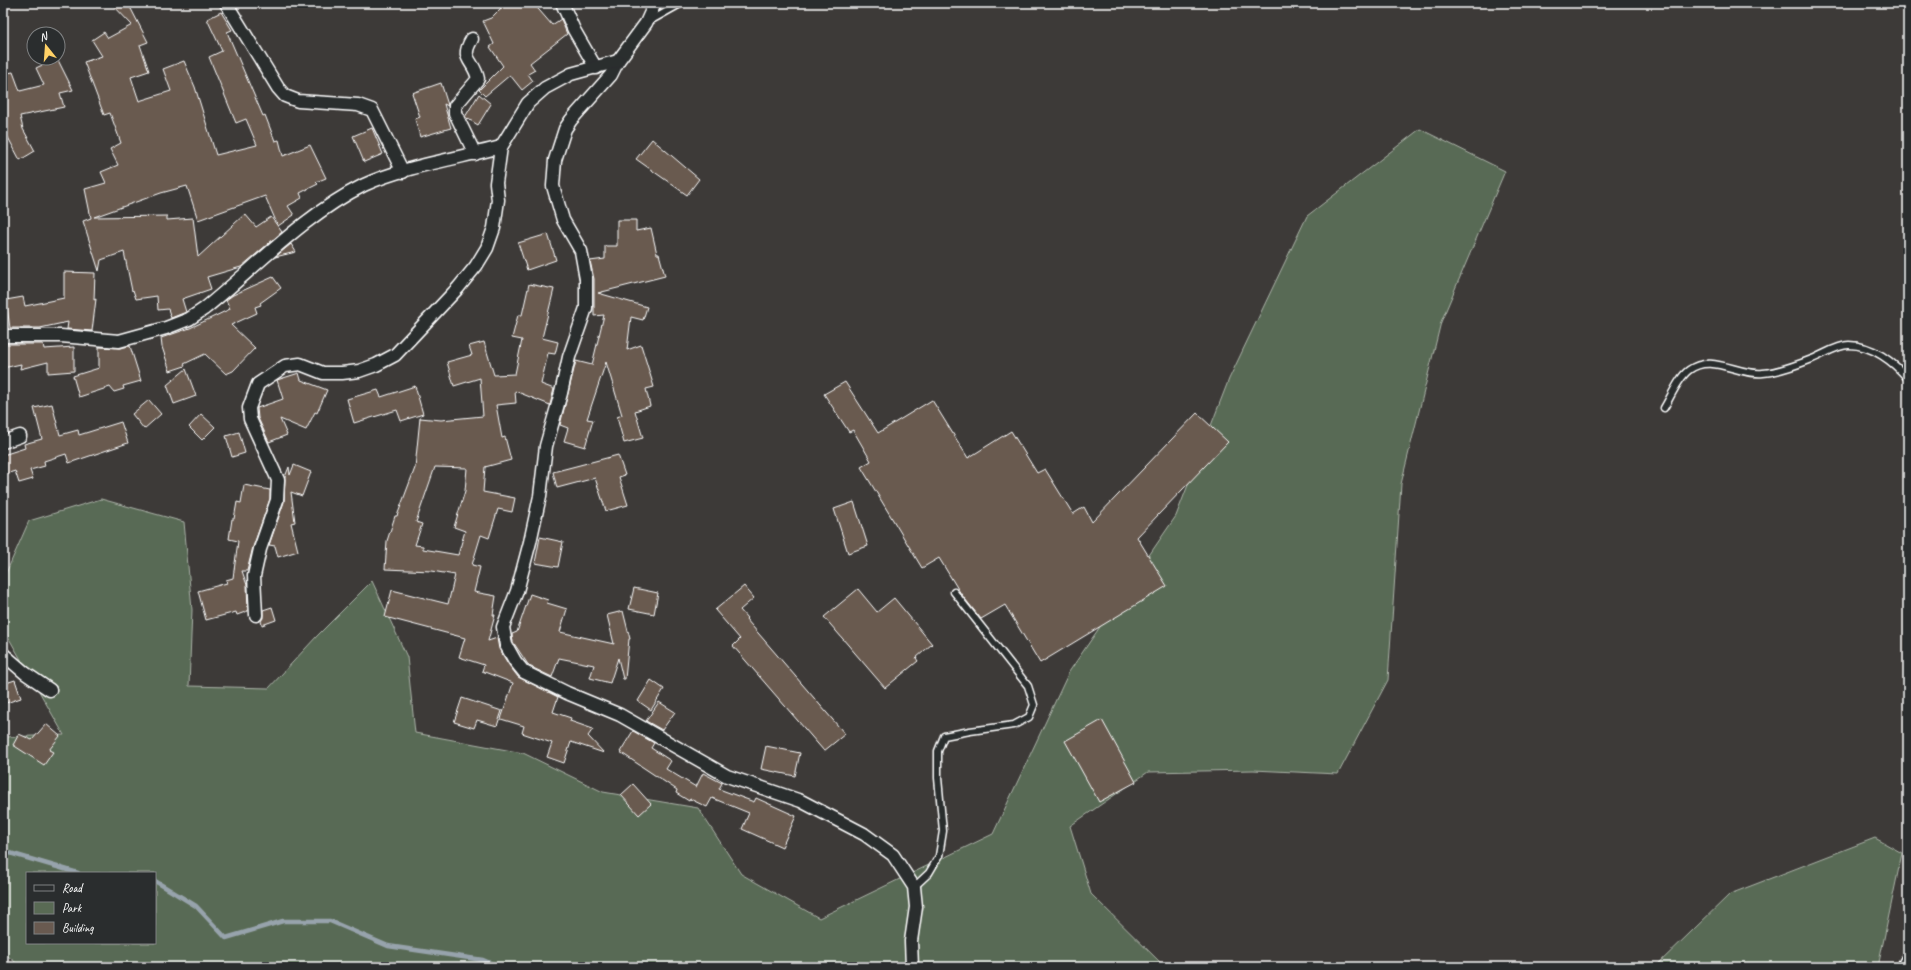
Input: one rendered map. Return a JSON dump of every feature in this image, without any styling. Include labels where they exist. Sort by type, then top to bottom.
[{"type":"street","points":[[226,3],[281,92],[298,101],[358,104],[372,110],[402,172]]},
{"type":"street","points":[[562,3],[574,30],[596,68]]},
{"type":"street","points":[[655,3],[646,23],[618,61],[612,74],[596,93],[580,107],[565,129],[555,160],[553,186],[563,220],[581,251],[586,279],[586,308],[569,357],[561,393],[546,446],[540,496],[530,542],[517,591],[503,627],[506,645],[515,661],[524,672],[567,693],[620,715],[727,776],[801,801],[864,834],[893,855],[914,887],[916,907],[911,941],[912,967]]},
{"type":"street","points":[[472,39],[466,48],[466,53],[478,79],[455,106],[455,113],[475,154]]},
{"type":"street","points":[[256,614],[254,576],[260,549],[277,500],[278,480],[250,419],[249,408],[258,384],[285,366],[300,364],[323,372],[342,373],[359,371],[376,365],[395,355],[458,288],[476,266],[487,248],[494,228],[498,200],[496,183],[501,147],[528,103],[544,88],[570,74],[618,61]]},
{"type":"street","points":[[3,336],[61,336],[119,341],[189,320],[241,278],[296,230],[327,208],[363,186],[402,172],[501,147]]},
{"type":"street","points":[[3,442],[20,436]]},
{"type":"street","points":[[3,654],[25,673],[50,690]]},
{"type":"street","points":[[1904,967],[1908,958]]},
{"type":"lane","points":[[646,23],[682,3]]},
{"type":"lane","points":[[1664,408],[1689,370],[1698,366],[1712,363],[1761,374],[1800,363],[1848,345],[1864,347],[1888,360],[1898,366],[1908,379]]},
{"type":"lane","points":[[914,887],[929,873],[938,856],[942,831],[938,778],[938,751],[944,736],[1014,725],[1029,717],[1034,705],[1028,686],[954,592]]},
{"type":"green space","points":[[1420,129],[1505,171],[1441,322],[1401,484],[1388,680],[1338,774],[1253,770],[1148,772],[1070,826],[1091,894],[1165,967],[21,967],[3,952],[3,737],[64,735],[3,628],[3,580],[29,521],[101,499],[184,522],[192,610],[189,686],[269,688],[317,636],[372,581],[407,657],[415,733],[523,753],[603,792],[698,808],[741,874],[819,918],[993,834],[1069,672],[1176,516],[1229,379],[1307,216]]},
{"type":"green space","points":[[1875,838],[1902,853],[1878,967],[1655,967],[1730,894]]},
{"type":"building","points":[[111,3],[128,3],[148,42],[140,45],[149,71],[131,77],[139,101],[171,91],[163,69],[184,61],[195,87],[216,155],[257,145],[246,119],[236,123],[209,57],[222,51],[207,19],[221,12],[232,30],[227,32],[263,116],[265,115],[275,141],[279,140],[283,156],[310,145],[326,178],[316,182],[318,184],[300,193],[302,198],[288,206],[294,215],[278,226],[265,196],[198,220],[187,186],[161,193],[94,217],[167,216],[167,220],[193,218],[198,257],[245,214],[256,227],[271,217],[282,232],[241,267],[207,277],[211,289],[182,299],[186,312],[171,318],[168,309],[158,310],[157,296],[136,299],[133,290],[132,291],[124,252],[101,260],[99,271],[83,221],[91,218],[85,189],[106,183],[101,172],[118,165],[110,149],[121,143],[110,113],[104,115],[84,62],[102,56],[92,40],[104,32],[108,38],[132,25]]},
{"type":"building","points":[[506,3],[533,3],[552,25],[561,19],[567,34],[530,63],[535,70],[528,74],[533,81],[522,90],[510,75],[485,96],[479,90],[503,66],[490,47],[494,44],[483,21],[491,18]]},
{"type":"building","points":[[40,66],[61,66],[73,90],[60,93],[64,107],[20,116],[23,129],[35,151],[20,160],[3,128],[3,74],[13,72],[20,91],[44,85],[36,68]]},
{"type":"building","points":[[441,83],[448,105],[444,104],[451,128],[420,137],[415,119],[420,117],[412,93]]},
{"type":"building","points":[[479,94],[491,104],[478,125],[465,117]]},
{"type":"building","points":[[372,128],[383,154],[364,162],[353,136]]},
{"type":"building","points":[[652,139],[699,179],[687,195],[636,159]]},
{"type":"building","points":[[617,220],[636,220],[636,231],[651,228],[657,254],[659,254],[665,276],[598,293],[647,307],[643,320],[631,317],[627,350],[641,345],[654,387],[646,389],[650,406],[635,411],[643,438],[624,443],[617,417],[622,415],[606,362],[587,419],[593,420],[585,447],[564,441],[568,428],[560,425],[576,361],[592,365],[604,315],[594,316],[594,279],[590,261],[605,259],[605,246],[617,246]]},
{"type":"building","points":[[548,234],[556,260],[527,270],[518,243]]},
{"type":"building","points":[[291,244],[296,252],[275,257],[286,248]]},
{"type":"building","points":[[64,272],[95,273],[94,300],[96,299],[92,331],[67,329],[68,322],[40,328],[10,328],[6,300],[23,297],[25,306],[64,298]]},
{"type":"building","points":[[273,277],[281,288],[260,303],[261,305],[255,307],[257,313],[231,325],[255,348],[233,371],[226,374],[205,354],[184,364],[185,366],[170,371],[162,347],[161,338],[190,328],[230,309],[226,300],[233,295]]},
{"type":"building","points":[[529,284],[554,289],[542,338],[558,342],[555,354],[548,353],[541,384],[554,389],[550,405],[515,391],[516,403],[496,405],[502,438],[505,437],[511,460],[485,467],[483,492],[515,498],[512,512],[498,509],[489,538],[481,535],[472,565],[480,567],[474,592],[496,596],[493,615],[495,615],[488,641],[497,638],[499,649],[518,677],[558,697],[553,712],[571,718],[570,721],[593,729],[588,736],[604,753],[571,742],[564,763],[547,757],[552,743],[522,733],[524,726],[501,719],[513,683],[482,671],[484,665],[459,657],[465,638],[385,617],[392,590],[448,604],[455,575],[432,571],[385,569],[387,541],[395,516],[397,516],[415,468],[420,418],[441,420],[483,416],[480,378],[454,386],[447,362],[472,355],[469,346],[484,342],[494,375],[515,374],[522,340],[512,338],[518,315],[522,315]],"holes":[[[435,467],[467,468],[465,491],[454,527],[465,531],[458,555],[423,549],[423,546],[415,545],[422,524],[416,522]]]},
{"type":"building","points":[[3,344],[43,344],[44,349],[74,347],[74,371],[48,373],[48,362],[20,369],[21,364],[3,368]]},
{"type":"building","points":[[130,346],[141,381],[123,386],[124,389],[114,392],[110,387],[79,397],[73,376],[99,368],[99,347],[119,348]]},
{"type":"building","points":[[186,369],[196,396],[174,404],[167,385]]},
{"type":"building","points":[[299,373],[301,380],[327,390],[317,413],[315,412],[306,430],[280,419],[287,435],[269,442],[258,418],[257,408],[283,399],[277,380]]},
{"type":"building","points":[[845,382],[878,433],[932,400],[968,458],[1011,431],[1037,473],[1045,469],[1073,514],[1084,507],[1092,522],[1197,413],[1228,442],[1137,537],[1167,586],[1040,663],[1005,605],[981,619],[961,594],[939,558],[922,568],[861,467],[871,461],[853,430],[849,432],[824,394]]},
{"type":"building","points":[[415,386],[423,414],[401,421],[397,410],[354,423],[347,399],[378,390],[381,397]]},
{"type":"building","points":[[149,400],[161,414],[144,429],[132,414]]},
{"type":"building","points":[[52,404],[60,435],[78,430],[79,435],[121,422],[128,443],[69,463],[66,454],[44,461],[45,466],[30,470],[33,479],[19,483],[15,471],[3,475],[3,455],[25,448],[24,444],[42,439],[34,408]]},
{"type":"building","points":[[201,414],[215,427],[202,440],[189,427]]},
{"type":"building","points":[[239,432],[245,453],[232,457],[226,436]]},
{"type":"building","points":[[618,455],[625,475],[619,477],[628,505],[606,511],[595,478],[557,488],[553,472]]},
{"type":"building","points":[[294,465],[311,472],[302,496],[291,492],[295,522],[291,523],[298,551],[278,557],[275,546],[269,545],[284,502],[285,477],[289,467],[290,475]]},
{"type":"building","points":[[244,485],[270,490],[270,499],[253,547],[247,571],[242,571],[247,585],[248,611],[237,615],[236,612],[206,620],[198,591],[227,583],[226,580],[233,578],[238,541],[229,539],[232,519],[234,519],[237,502],[241,503]]},
{"type":"building","points":[[854,502],[868,546],[848,553],[834,509]]},
{"type":"building","points":[[540,537],[563,542],[558,567],[535,563]]},
{"type":"building","points":[[744,586],[754,598],[740,610],[747,618],[746,619],[845,734],[824,751],[733,646],[740,639],[715,610]]},
{"type":"building","points":[[634,588],[658,593],[654,614],[629,609]]},
{"type":"building","points":[[858,589],[877,612],[894,598],[932,644],[916,658],[918,661],[885,688],[824,617]]},
{"type":"building","points":[[530,594],[548,600],[547,603],[567,609],[560,632],[614,644],[607,615],[623,611],[630,639],[625,679],[623,679],[618,658],[610,683],[590,678],[594,665],[559,658],[552,677],[529,666],[513,642],[512,634],[517,632]]},
{"type":"building","points":[[272,607],[276,620],[262,625],[261,621],[263,618],[263,610]]},
{"type":"building","points":[[15,680],[21,698],[3,704],[3,684]]},
{"type":"building","points":[[651,680],[664,689],[651,710],[638,701]]},
{"type":"building","points":[[462,698],[502,711],[497,726],[477,720],[474,728],[454,722]]},
{"type":"building","points":[[659,702],[675,712],[662,730],[646,721]]},
{"type":"building","points":[[1102,720],[1136,782],[1099,802],[1065,741]]},
{"type":"building","points":[[46,724],[60,736],[49,750],[53,752],[44,765],[13,745],[19,734],[32,740]]},
{"type":"building","points":[[633,731],[654,743],[651,748],[671,761],[666,769],[696,787],[703,773],[722,783],[719,789],[754,802],[756,798],[796,816],[782,847],[742,829],[749,813],[712,798],[707,807],[690,799],[689,801],[676,793],[677,790],[620,752]]},
{"type":"building","points":[[766,746],[800,753],[795,776],[761,769]]},
{"type":"building","points":[[633,784],[651,804],[639,815],[621,795]]},
{"type":"waterway","points":[[3,851],[75,872]]},
{"type":"waterway","points":[[156,882],[196,906],[226,938],[283,921],[330,921],[388,946],[483,960],[499,967]]}]
